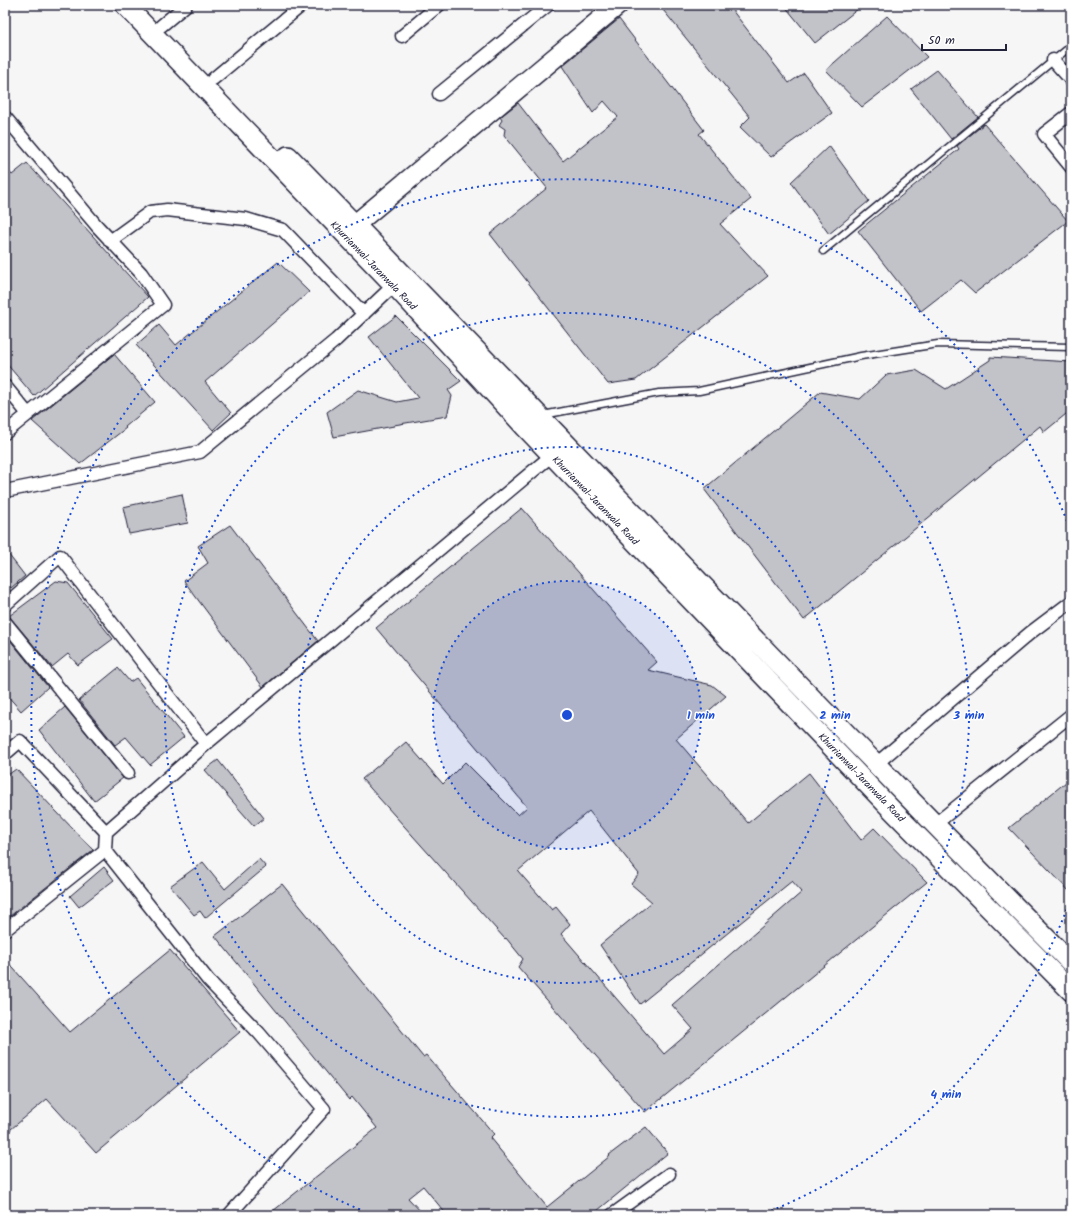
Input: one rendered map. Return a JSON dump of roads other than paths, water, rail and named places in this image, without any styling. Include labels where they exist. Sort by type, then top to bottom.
[{"type":"main road","name":"Khurrianwal-Jaranwala Road","points":[[125,5],[349,229],[540,415],[560,449],[894,812],[1071,991]]},
{"type":"main road","name":"Khurrianwal-Jaranwala Road","points":[[141,5],[213,79],[349,229],[394,285],[875,764],[1071,963]]},
{"type":"main road","points":[[349,229],[618,5]]},
{"type":"street","points":[[161,26],[186,5]]},
{"type":"street","points":[[213,79],[302,5]]},
{"type":"street","points":[[402,36],[439,5]]},
{"type":"street","points":[[439,94],[548,5]]},
{"type":"street","points":[[1053,60],[1071,80]]},
{"type":"street","points":[[1071,113],[1044,134],[1071,167]]},
{"type":"street","points":[[5,117],[110,241],[141,273],[163,304],[5,432]]},
{"type":"street","points":[[110,241],[150,212],[167,210],[246,219],[283,230],[364,314]]},
{"type":"street","points":[[5,492],[200,452],[336,340],[394,285]]},
{"type":"street","points":[[5,386],[28,414]]},
{"type":"street","points":[[229,1215],[324,1109],[259,1033],[208,980],[105,850],[106,832],[206,744],[560,449]]},
{"type":"street","points":[[5,605],[60,556],[206,744]]},
{"type":"street","points":[[875,764],[1030,634],[1071,602]]},
{"type":"street","points":[[5,622],[128,773]]},
{"type":"street","points":[[934,825],[1071,714]]},
{"type":"street","points":[[5,754],[20,741],[106,832]]},
{"type":"street","points":[[5,930],[105,850]]},
{"type":"street","points":[[612,1215],[669,1174]]},
{"type":"lane","points":[[823,251],[1071,46]]},
{"type":"lane","points":[[540,415],[659,393],[699,391],[861,356],[938,344],[1071,347]]}]
